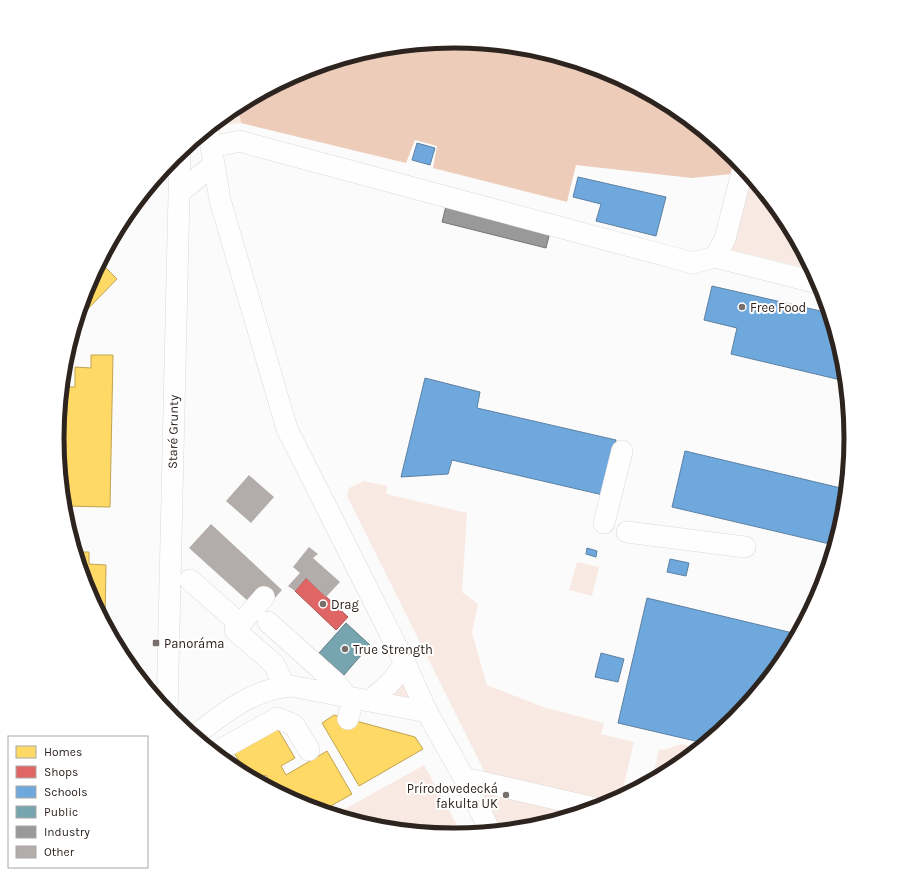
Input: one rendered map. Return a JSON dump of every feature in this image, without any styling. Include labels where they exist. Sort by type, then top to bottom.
[{"type":"street","points":[[179,193],[211,147],[240,141],[693,263],[715,257],[810,281]]},
{"type":"street","points":[[211,147],[220,200],[231,243],[287,429],[405,663],[427,712],[464,778],[488,826]]},
{"type":"street","name":"Staré Grunty","points":[[167,703],[180,160]]},
{"type":"street","points":[[715,257],[725,240],[741,175]]},
{"type":"street","points":[[604,523],[622,451]]},
{"type":"street","points":[[627,532],[745,547]]},
{"type":"street","points":[[190,580],[240,624]]},
{"type":"street","points":[[264,597],[235,630],[274,664],[285,687]]},
{"type":"street","points":[[268,622],[336,683],[356,698]]},
{"type":"street","points":[[348,719],[356,698],[391,682],[405,663]]},
{"type":"street","points":[[198,733],[227,711],[266,690],[285,687],[356,698],[427,712]]},
{"type":"street","points":[[224,753],[277,718],[294,725],[309,750]]},
{"type":"street","points":[[464,778],[583,805]]},
{"type":"shaded area","points":[[454,48],[504,51],[554,61],[603,78],[626,88],[648,100],[691,129],[711,145],[732,166],[731,174],[692,178],[576,165],[567,202],[433,168],[437,146],[415,140],[406,163],[241,123],[239,113],[259,100],[304,78],[353,61],[377,55],[428,49]]},
{"type":"shaded area","points":[[239,113],[241,123],[222,125]]},
{"type":"shaded area","points":[[746,180],[778,221],[804,267],[729,249]]},
{"type":"shaded area","points":[[364,481],[387,486],[386,494],[467,513],[462,592],[478,604],[472,633],[487,685],[543,707],[604,723],[601,734],[634,742],[623,789],[599,799],[485,773],[347,496],[349,488]]},
{"type":"shaded area","points":[[577,562],[599,567],[592,596],[569,590]]},
{"type":"shaded area","points":[[403,683],[412,700],[392,696]]},
{"type":"shaded area","points":[[681,744],[692,746],[654,772],[659,749],[664,750]]},
{"type":"shaded area","points":[[424,765],[459,828],[403,825],[377,821],[341,811]]},
{"type":"shaded area","points":[[478,792],[566,808],[565,811],[554,815],[530,821],[495,826]]},
{"type":"building: Homes","points":[[104,266],[117,279],[84,313]]},
{"type":"building: Homes","points":[[91,355],[113,355],[110,507],[70,506],[67,489],[64,465],[67,387],[75,387],[75,367],[91,368]]},
{"type":"building: Homes","points":[[81,552],[89,552],[89,564],[106,565],[105,612],[93,587]]},
{"type":"building: Homes","points":[[334,715],[415,737],[423,749],[359,786],[322,723]]},
{"type":"building: Homes","points":[[276,726],[295,758],[281,766],[286,775],[327,751],[352,794],[328,807],[281,788],[270,782],[266,775],[261,778],[258,776],[241,765],[233,751]]},
{"type":"building: Shops","points":[[306,578],[348,617],[336,630],[295,591]]},
{"type":"building: Schools","points":[[417,143],[435,148],[430,165],[412,160]]},
{"type":"building: Schools","points":[[578,177],[666,197],[656,236],[596,221],[601,204],[573,197]]},
{"type":"building: Schools","points":[[712,286],[822,311],[830,337],[839,380],[731,354],[737,328],[704,320]]},
{"type":"building: Schools","points":[[425,378],[480,392],[477,408],[616,440],[603,495],[452,460],[448,474],[401,477]]},
{"type":"building: Schools","points":[[685,451],[840,488],[836,514],[829,544],[672,507]]},
{"type":"building: Schools","points":[[587,548],[597,551],[596,557],[586,554]]},
{"type":"building: Schools","points":[[670,559],[689,563],[686,576],[667,572]]},
{"type":"building: Schools","points":[[647,598],[791,633],[778,655],[747,695],[729,714],[698,742],[618,723]]},
{"type":"building: Schools","points":[[601,653],[624,659],[618,682],[595,677]]},
{"type":"building: Public","name":"True Strength","points":[[346,623],[370,645],[344,675],[319,653]]},
{"type":"building: Industry","points":[[446,206],[550,232],[546,248],[442,222]]},
{"type":"building: Other","points":[[249,475],[274,497],[251,523],[226,501]]},
{"type":"building: Other","points":[[211,524],[282,590],[274,599],[262,587],[249,602],[189,548]]},
{"type":"building: Other","points":[[309,547],[318,554],[313,558],[340,582],[326,597],[306,578],[295,591],[288,586],[300,573],[293,567]]},
{"type":"place","name":"Free Food","points":[[742,307]]},
{"type":"place","name":"Drag","points":[[323,604]]},
{"type":"place","name":"Panoráma","points":[[156,643]]},
{"type":"place","name":"True Strength","points":[[345,649]]},
{"type":"place","name":"Prírodovedecká fakulta UK","points":[[506,795]]}]
